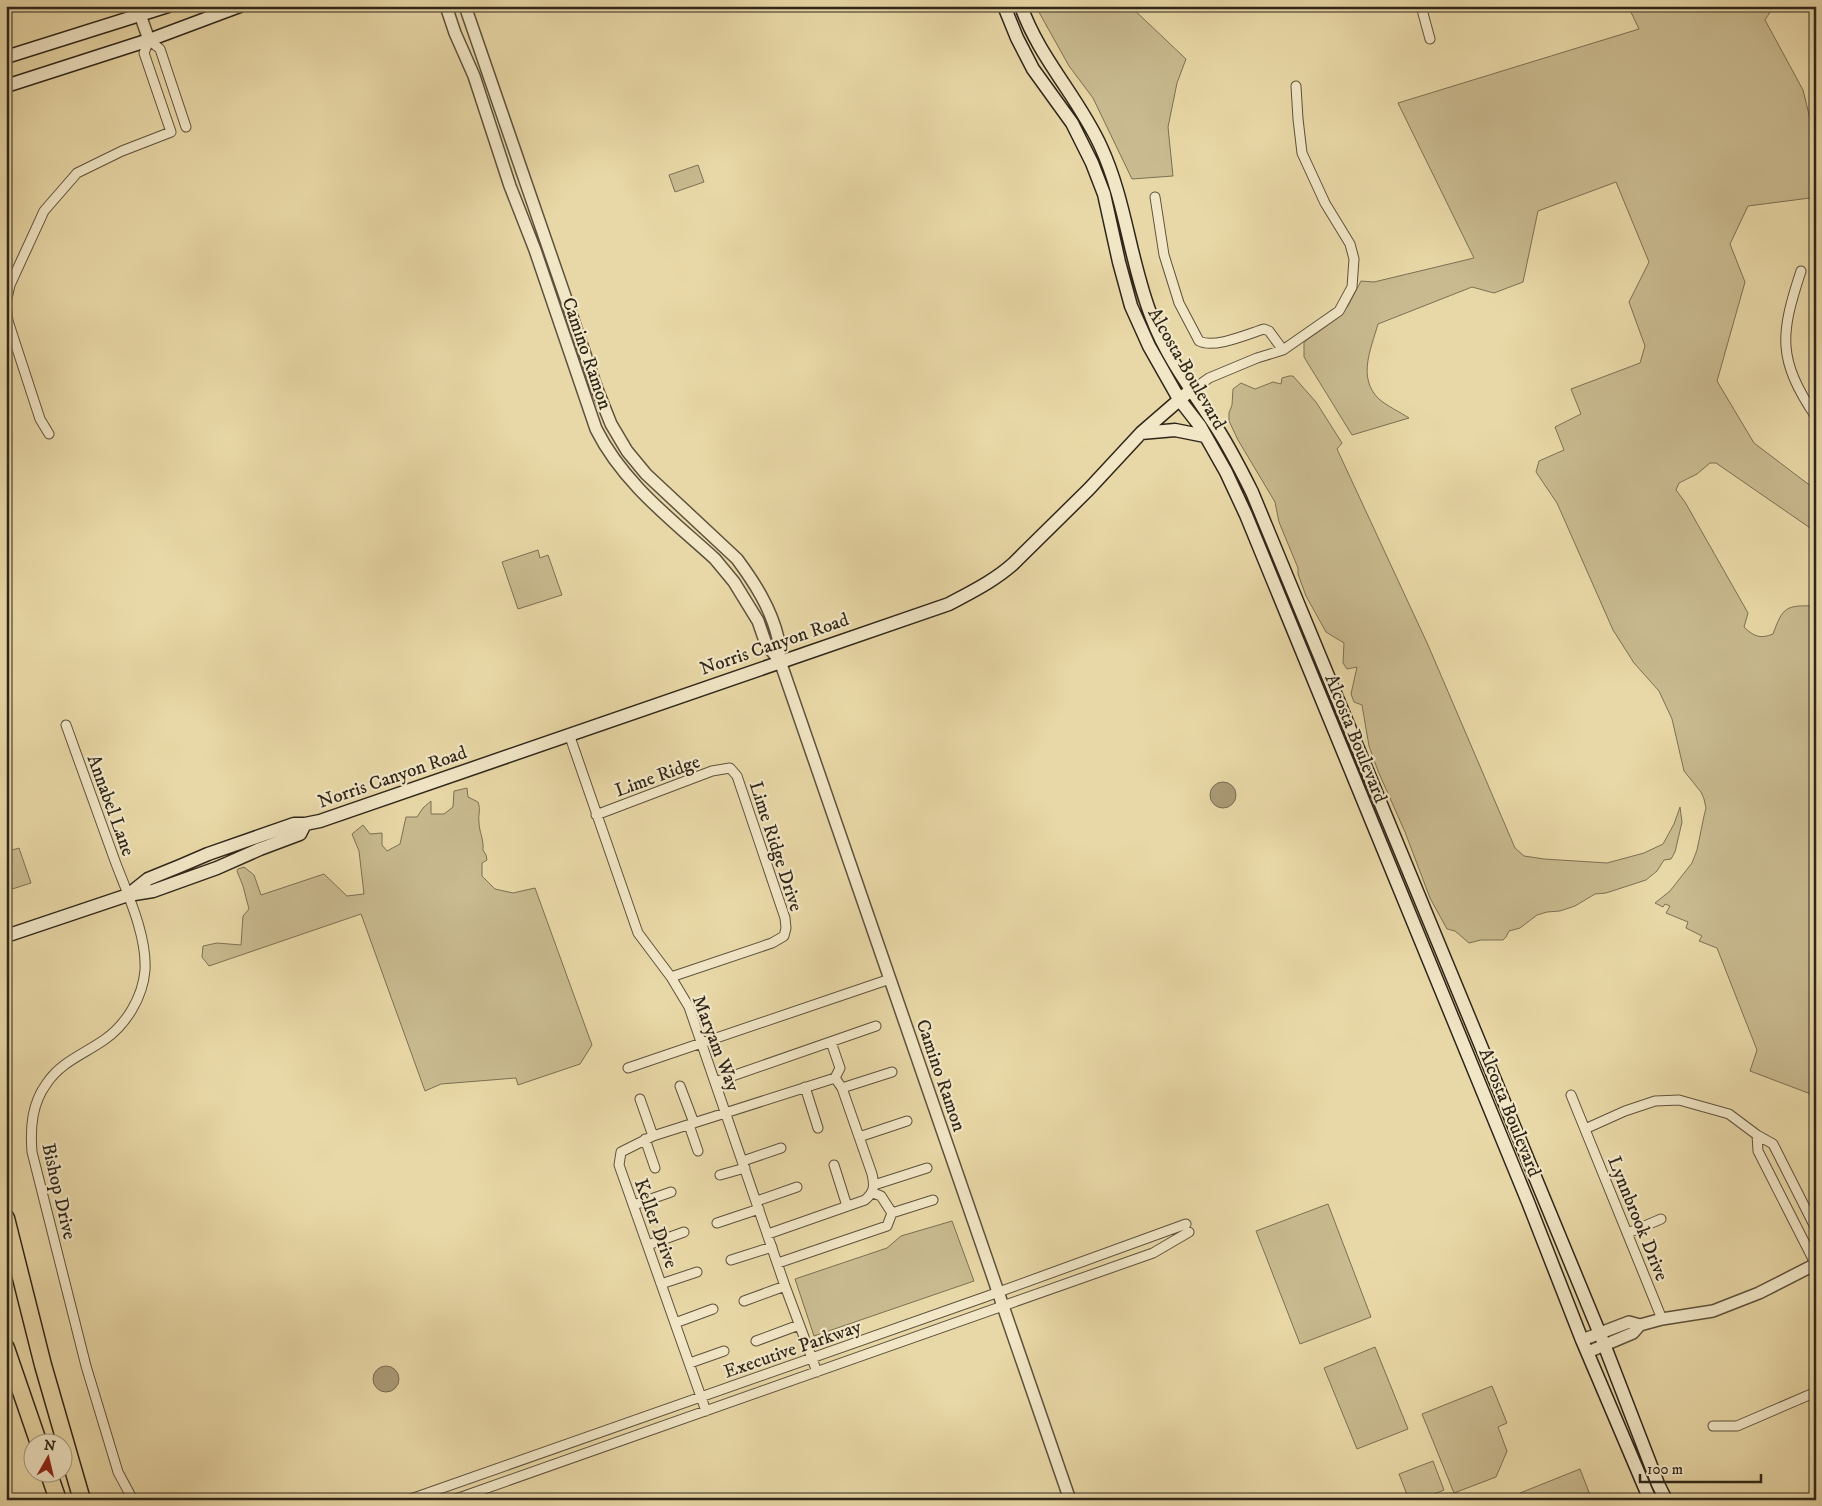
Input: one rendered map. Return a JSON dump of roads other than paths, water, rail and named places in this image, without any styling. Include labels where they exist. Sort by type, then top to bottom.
[{"type":"highway","points":[[6,1218],[43,1365],[82,1500]]},
{"type":"highway","points":[[6,1348],[35,1434]]},
{"type":"highway","points":[[52,1484],[58,1500]]},
{"type":"main road","points":[[6,57],[138,11],[168,6]]},
{"type":"main road","points":[[6,86],[149,40],[240,6]]},
{"type":"main road","name":"Alcosta Boulevard","points":[[1004,6],[1016,38],[1033,69],[1072,123],[1092,163],[1104,194],[1131,306],[1149,346],[1179,399],[1205,436],[1226,472],[1246,515],[1528,1202],[1582,1340],[1650,1500]]},
{"type":"main road","name":"Alcosta Boulevard","points":[[1021,6],[1038,42],[1074,101],[1092,126],[1106,157],[1115,184],[1140,284],[1152,320],[1191,391],[1213,422],[1252,492],[1666,1500]]},
{"type":"main road","name":"Norris Canyon Road","points":[[6,936],[128,895],[148,879],[208,854],[294,824],[320,821],[949,604],[1002,574],[1068,510],[1141,433],[1179,399],[1191,391]]},
{"type":"main road","points":[[1141,433],[1175,430],[1205,436]]},
{"type":"street","name":"Camino Ramon","points":[[446,6],[455,33],[474,76],[507,178],[535,250],[596,430],[605,447],[629,479],[715,558],[726,571],[758,621],[766,644],[780,661]]},
{"type":"street","name":"Camino Ramon","points":[[465,6],[597,389],[611,424],[627,451],[646,474],[737,558],[766,605],[778,638],[780,661],[827,803],[890,979],[1070,1500]]},
{"type":"street","points":[[1421,6],[1430,39]]},
{"type":"street","points":[[138,11],[149,40],[160,50],[186,127]]},
{"type":"street","points":[[49,434],[40,419],[7,317],[6,303],[10,285],[44,211],[77,173],[122,151],[172,132],[144,53],[149,40]]},
{"type":"street","points":[[1191,391],[1210,378],[1257,358],[1283,350],[1339,311],[1352,287],[1355,272],[1350,244],[1325,203],[1302,153],[1296,86]]},
{"type":"street","points":[[1155,196],[1164,255],[1179,303],[1198,341],[1205,344],[1231,340],[1264,329],[1270,332],[1283,350]]},
{"type":"street","points":[[1800,271],[1785,328],[1785,345],[1790,369],[1802,397],[1816,417]]},
{"type":"street","name":"Annabel Lane","points":[[66,725],[128,895]]},
{"type":"street","name":"Maryam Way","points":[[569,734],[638,933],[671,977],[690,1008],[785,1286],[817,1372]]},
{"type":"street","name":"Lime Ridge","points":[[596,815],[683,781],[712,771],[730,768]]},
{"type":"street","name":"Lime Ridge Drive","points":[[671,977],[772,943],[784,936],[786,928],[785,918],[770,870],[737,776],[730,768]]},
{"type":"street","name":"Bishop Drive","points":[[128,895],[144,950],[145,970],[139,993],[128,1016],[119,1028],[104,1040],[74,1057],[48,1081],[33,1114],[31,1139],[34,1159],[86,1366],[118,1472],[133,1500]]},
{"type":"street","points":[[628,1068],[890,979]]},
{"type":"street","points":[[715,1082],[876,1026]]},
{"type":"street","points":[[831,1042],[840,1068],[835,1078],[842,1088],[872,1174],[874,1189],[892,1213]]},
{"type":"street","points":[[842,1088],[892,1072]]},
{"type":"street","name":"Keller Drive","points":[[706,1411],[619,1165],[619,1157],[625,1149],[649,1138],[835,1078]]},
{"type":"street","points":[[680,1086],[698,1151]]},
{"type":"street","points":[[805,1087],[818,1128]]},
{"type":"street","name":"Lynnbrook Drive","points":[[1571,1095],[1662,1319]]},
{"type":"street","points":[[640,1099],[655,1168]]},
{"type":"street","points":[[1585,1129],[1655,1100],[1679,1100],[1729,1114],[1757,1135],[1773,1144],[1816,1229]]},
{"type":"street","points":[[859,1137],[907,1121]]},
{"type":"street","points":[[1582,1340],[1601,1339],[1633,1332],[1640,1325],[1662,1319],[1713,1311],[1759,1293],[1816,1264],[1758,1151],[1757,1135]]},
{"type":"street","points":[[720,1175],[781,1148]]},
{"type":"street","points":[[834,1165],[847,1206]]},
{"type":"street","points":[[768,1234],[865,1200],[874,1189],[927,1168]]},
{"type":"street","points":[[717,1223],[797,1187]]},
{"type":"street","points":[[634,1205],[671,1192]]},
{"type":"street","points":[[892,1213],[933,1200]]},
{"type":"street","points":[[778,1264],[879,1230],[887,1226],[892,1213]]},
{"type":"street","points":[[1628,1233],[1661,1219]]},
{"type":"street","name":"Executive Parkway","points":[[408,1500],[998,1292],[1188,1228],[1153,1253],[453,1500]]},
{"type":"street","points":[[648,1245],[684,1232]]},
{"type":"street","points":[[731,1260],[772,1247]]},
{"type":"street","points":[[661,1284],[697,1272]]},
{"type":"street","points":[[744,1300],[785,1286]]},
{"type":"street","points":[[675,1323],[713,1309]]},
{"type":"street","points":[[756,1341],[799,1325]]},
{"type":"street","points":[[1588,1352],[1601,1339]]},
{"type":"street","points":[[690,1363],[724,1351]]},
{"type":"street","points":[[721,1390],[726,1404]]},
{"type":"street","points":[[1713,1426],[1737,1426],[1816,1392]]}]
